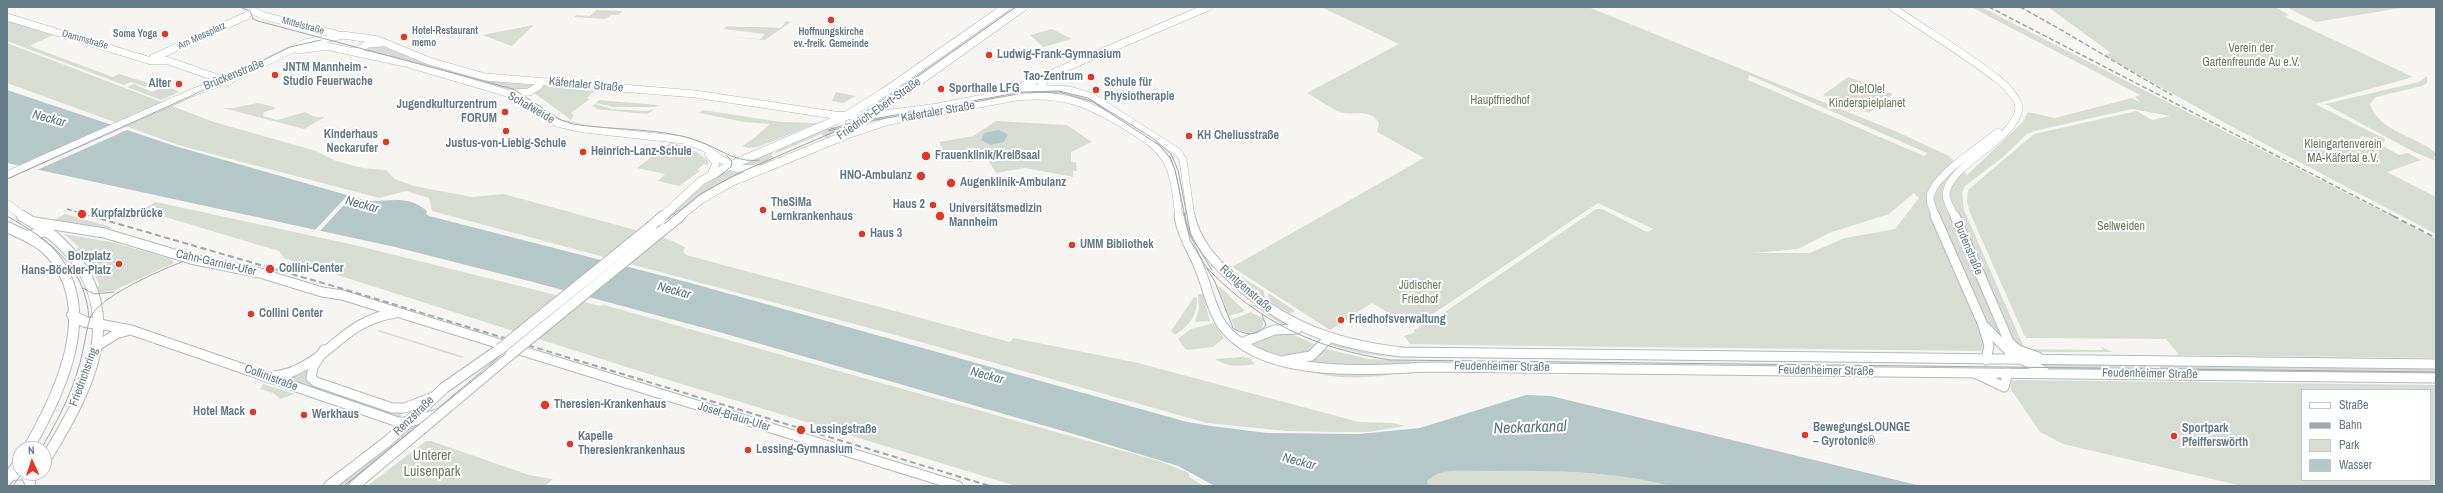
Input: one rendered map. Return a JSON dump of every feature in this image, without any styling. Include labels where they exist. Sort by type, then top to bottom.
[{"type":"main road","name":"Friedrich-Ebert-Straße","points":[[652,226],[691,188],[711,175],[841,118],[883,93],[1006,7]]},
{"type":"main road","name":"Friedrich-Ebert-Straße","points":[[664,229],[711,193],[759,169],[841,137],[1023,7]]},
{"type":"main road","name":"Käfertaler Straße","points":[[1006,92],[1208,7]]},
{"type":"main road","name":"Dudenstraße","points":[[1892,7],[2006,86],[2019,107],[2018,115],[2009,126],[1992,144],[1949,182],[1946,196],[2009,342],[2012,346],[2027,354],[2055,360]]},
{"type":"main road","name":"Mittelstraße","points":[[250,8],[323,32],[343,35]]},
{"type":"main road","name":"Am Messplatz","points":[[162,58],[250,13],[250,8]]},
{"type":"main road","name":"Mittelstraße","points":[[242,17],[260,12]]},
{"type":"main road","name":"Dammstraße","points":[[7,17],[149,60],[162,58],[229,82]]},
{"type":"main road","points":[[319,39],[323,32]]},
{"type":"main road","name":"Käfertaler Straße","points":[[343,35],[365,37],[387,42],[429,61],[485,77],[695,94],[841,118],[870,116],[953,104],[1006,92],[1039,90]]},
{"type":"main road","name":"Brückenstraße","points":[[173,103],[196,91],[229,82],[319,39],[343,35]]},
{"type":"main road","name":"Brückenstraße","points":[[173,103],[229,82],[299,50],[319,39]]},
{"type":"main road","points":[[355,52],[368,44],[387,42]]},
{"type":"main road","name":"Schafweide","points":[[299,50],[323,46],[405,63],[507,93],[548,120],[563,125],[584,129],[662,136],[694,143],[705,148],[729,166],[739,169],[759,169]]},
{"type":"main road","points":[[196,91],[206,81],[204,73]]},
{"type":"main road","points":[[1039,90],[1048,75]]},
{"type":"main road","points":[[1038,79],[1039,90]]},
{"type":"main road","points":[[507,93],[532,91],[539,86],[539,81]]},
{"type":"main road","name":"Röntgenstraße","points":[[1017,98],[1039,90],[1070,90],[1092,97],[1172,147],[1183,160],[1192,220],[1202,244],[1221,269],[1250,296],[1275,314],[1303,329],[1328,339],[1357,347]]},
{"type":"main road","name":"Röntgenstraße","points":[[1039,90],[1089,103],[1148,141],[1159,151],[1170,168],[1184,238],[1205,282],[1213,311],[1225,329]]},
{"type":"main road","name":"Käfertaler Straße","points":[[841,137],[889,121],[1017,98]]},
{"type":"main road","points":[[889,102],[892,108],[901,111]]},
{"type":"main road","points":[[7,182],[10,176],[173,103]]},
{"type":"main road","points":[[841,118],[841,137]]},
{"type":"main road","name":"Dudenstraße","points":[[1986,360],[1989,346],[1982,325],[1932,205],[1930,194],[1938,180],[1972,152],[2009,126]]},
{"type":"main road","points":[[694,143],[716,163],[711,175]]},
{"type":"main road","points":[[1159,151],[1170,153],[1183,160]]},
{"type":"main road","name":"Friedrichsring","points":[[7,204],[47,231],[62,245],[84,276],[98,309],[99,324],[97,346],[74,407],[52,447]]},
{"type":"main road","name":"Cahn-Garnier-Ufer","points":[[34,222],[111,234],[197,261],[247,270],[367,303],[511,351]]},
{"type":"main road","name":"Renzstraße","points":[[329,486],[389,440],[433,397],[500,349],[652,226]]},
{"type":"main road","name":"Friedrichsring","points":[[7,227],[25,236],[51,254],[62,269],[69,285],[72,315],[71,348],[66,370],[53,402],[32,441]]},
{"type":"main road","points":[[25,236],[47,231],[74,228]]},
{"type":"main road","name":"Renzstraße","points":[[354,486],[444,413],[511,351],[664,229]]},
{"type":"main road","points":[[365,320],[370,310],[367,303]]},
{"type":"main road","points":[[266,378],[293,372],[365,320],[381,314],[395,312]]},
{"type":"main road","points":[[72,315],[85,322],[99,324]]},
{"type":"main road","name":"Collinistraße","points":[[99,324],[131,330],[236,365],[266,378],[398,422],[408,422],[444,413]]},
{"type":"main road","name":"Dudenstraße","points":[[1982,325],[2021,360]]},
{"type":"main road","points":[[1241,343],[1280,327],[1303,329]]},
{"type":"main road","name":"Feudenheimer Straße","points":[[1225,329],[1241,343],[1279,360],[1317,368],[1338,369],[1438,367],[2436,378]]},
{"type":"main road","points":[[97,346],[116,334],[131,330]]},
{"type":"main road","points":[[1279,360],[1313,355],[1321,350],[1328,339]]},
{"type":"main road","name":"Feudenheimer Straße","points":[[1357,347],[1392,352],[1430,354],[2436,364]]},
{"type":"main road","name":"Collinistraße","points":[[324,350],[313,367],[312,378],[316,382],[392,408],[405,408],[433,397]]},
{"type":"main road","name":"Josef-Braun-Ufer","points":[[511,351],[958,486]]},
{"type":"main road","points":[[1896,372],[1890,363],[1900,359]]},
{"type":"main road","points":[[2021,360],[2049,373]]},
{"type":"main road","points":[[2147,374],[2156,368],[2149,361]]},
{"type":"main road","points":[[1973,372],[2004,387],[2008,373]]},
{"type":"main road","points":[[9,477],[26,474],[29,484]]},
{"type":"green space","points":[[1321,7],[1588,7],[1895,131],[1949,156],[1959,166],[1967,160],[1960,168],[1967,175],[2023,122],[2028,112],[2055,118],[2132,98],[2141,103],[2135,97],[2140,95],[1971,7],[1981,7],[2436,239],[2436,358],[2179,355],[2166,339],[2027,338],[2024,335],[1970,213],[1967,202],[1968,190],[2034,134],[2137,111],[2152,120],[2170,116],[2132,109],[2034,131],[2027,134],[2003,157],[1965,186],[1962,192],[1964,210],[2023,345],[2027,349],[2103,350],[2101,347],[2113,352],[2029,352],[2018,344],[1984,343],[1985,351],[1410,344],[1404,336],[1414,333],[1414,330],[1433,320],[1596,209],[1602,209],[1647,232],[1653,229],[1598,203],[1424,320],[1403,320],[1372,303],[1330,330],[1232,267],[1424,158],[1377,132],[1379,123],[1372,116],[1368,114],[1340,112],[1307,93],[1399,44]],"holes":[[[1749,75],[1927,153],[1927,154],[1924,156],[1748,80]],[[1914,193],[1919,198],[1895,229],[1845,238],[1810,253],[1754,253],[1798,249],[1829,233],[1889,214]]]},
{"type":"green space","name":"Verein der Gartenfreunde Au e.V.","points":[[2048,7],[2275,7],[2289,15],[2285,17],[2413,77],[2315,104],[2385,139],[2384,142],[2361,136],[2360,140],[2383,146],[2399,155],[2408,153],[2421,160],[2387,172],[2436,197],[2436,234],[2225,123],[2104,55],[2111,53]]},
{"type":"green space","points":[[2286,7],[2407,7],[2316,22]]},
{"type":"green space","points":[[596,10],[622,11],[619,15],[611,15],[606,19],[574,17],[577,15],[590,16]]},
{"type":"green space","points":[[7,19],[56,34],[31,45],[32,47],[113,77],[119,74],[155,85],[149,88],[131,82],[124,85],[7,41]]},
{"type":"green space","points":[[784,21],[791,22],[765,40],[721,36],[760,39],[765,34],[723,29],[727,26],[780,28],[786,22]]},
{"type":"green space","points":[[534,25],[512,46],[482,35]]},
{"type":"green space","points":[[1052,29],[1072,39],[1043,47],[1030,35]]},
{"type":"green space","points":[[7,43],[214,122],[316,151],[336,161],[363,168],[386,170],[395,179],[414,186],[472,197],[504,194],[668,239],[685,247],[683,252],[686,255],[1010,342],[1013,338],[1138,363],[1359,422],[1392,423],[1405,426],[1368,432],[1329,432],[1287,431],[1207,423],[892,334],[432,211],[429,198],[406,191],[379,198],[178,145],[7,83]]},
{"type":"green space","points":[[370,46],[384,46],[422,61],[533,83],[535,85],[532,89],[515,92],[366,51]]},
{"type":"green space","points":[[2427,76],[2427,83],[2422,86],[2376,97],[2370,104],[2374,113],[2389,127],[2428,147],[2436,153],[2434,158],[2436,161],[2414,152],[2325,104],[2419,82]]},
{"type":"green space","name":"Ole!Ole! Kinderspielplanet","points":[[1848,77],[1884,89],[1882,90],[1893,94],[1869,113],[1823,95]]},
{"type":"green space","points":[[543,83],[595,86],[590,91],[597,92],[592,93],[587,98],[590,99],[571,113],[574,115],[571,120],[533,92]]},
{"type":"green space","points":[[134,84],[152,92],[167,86],[179,92],[161,100],[127,87]]},
{"type":"green space","points":[[836,92],[856,96],[843,103],[832,101]]},
{"type":"green space","points":[[599,100],[658,105],[656,107],[613,107],[596,103]]},
{"type":"green space","points":[[258,103],[274,107],[275,109],[264,112],[263,116],[277,120],[305,112],[315,117],[325,117],[304,129],[223,108],[233,108]]},
{"type":"green space","points":[[595,104],[612,109],[646,111],[655,109],[647,114],[595,109],[596,107],[592,107]]},
{"type":"green space","points":[[702,110],[781,122],[818,123],[758,147],[748,148],[742,146],[770,124],[744,122],[699,113]]},
{"type":"green space","points":[[996,121],[1067,125],[1092,142],[1071,152],[1071,162],[1076,162],[1077,171],[1073,171],[1073,177],[1025,168],[996,173],[987,158],[970,162],[946,156],[939,142],[973,136]]},
{"type":"green space","points":[[833,126],[838,129],[829,137],[781,159],[779,158],[826,138],[821,134],[775,154],[776,151]]},
{"type":"green space","points":[[671,142],[697,152],[708,161],[708,165],[704,164],[697,170],[700,171],[679,186],[658,181],[665,174],[637,168]]},
{"type":"green space","points":[[773,152],[771,160],[777,161],[755,167],[737,164]]},
{"type":"green space","points":[[727,169],[746,173],[664,226],[658,225],[688,194]]},
{"type":"green space","points":[[156,202],[359,246],[600,306],[604,305],[1159,461],[1189,473],[1189,477],[1204,486],[1016,486],[636,370],[284,258],[279,251],[142,210]]},
{"type":"green space","points":[[65,214],[112,227],[109,229],[52,221]]},
{"type":"green space","points":[[64,234],[111,242],[171,259],[174,263],[115,290],[97,293],[95,289],[100,285],[84,256],[79,259],[74,252],[79,247]]},
{"type":"green space","points":[[1234,272],[1264,291],[1265,301]]},
{"type":"green space","points":[[1218,287],[1220,287],[1245,311],[1229,316]]},
{"type":"green space","points":[[1268,293],[1294,310],[1294,312],[1289,313],[1269,301]]},
{"type":"green space","points":[[1198,294],[1203,294],[1210,321],[1195,322],[1199,309]]},
{"type":"green space","points":[[1194,297],[1197,298],[1197,304],[1192,320],[1185,328],[1175,335],[1171,331]]},
{"type":"green space","points":[[1249,298],[1288,325],[1283,325],[1253,306],[1256,304]]},
{"type":"green space","points":[[1251,312],[1264,319],[1262,328],[1255,332],[1248,333],[1241,332],[1235,328],[1231,320]]},
{"type":"green space","points":[[1214,323],[1224,338],[1213,347],[1186,350],[1178,339],[1191,329]]},
{"type":"green space","points":[[1281,329],[1319,346],[1313,352],[1296,357],[1278,355],[1253,345],[1252,343]]},
{"type":"green space","points":[[379,330],[464,356],[462,358],[377,331]]},
{"type":"green space","points":[[1332,342],[1384,354],[1885,361],[1885,363],[1391,357],[1360,353],[1329,345]]},
{"type":"green space","points":[[1326,349],[1369,359],[1424,362],[1886,367],[1888,369],[1336,367],[1295,361],[1315,357]]},
{"type":"green space","points":[[1247,352],[1281,364],[1411,371],[1372,377],[1336,376],[1307,372],[1293,368],[1250,354]]},
{"type":"green space","points":[[1240,357],[1249,358],[1255,364],[1240,366],[1230,365],[1215,359]]},
{"type":"green space","points":[[311,363],[307,376],[406,409],[399,418],[296,384],[294,380],[284,376]]},
{"type":"green space","points":[[2031,363],[2147,364],[2152,368],[2063,371],[2049,369]]},
{"type":"green space","points":[[2158,364],[2436,367],[2436,375],[2163,372]]},
{"type":"green space","name":"Sportpark Pfeifferswörth","points":[[2018,380],[2436,385],[2436,486],[2242,486],[2063,444],[2040,432],[2010,388],[2012,381]]},
{"type":"green space","points":[[263,384],[295,394],[280,399],[273,393],[260,389]]},
{"type":"green space","points":[[429,421],[349,486],[337,486],[407,427]]},
{"type":"green space","name":"Unterer Luisenpark","points":[[426,441],[431,441],[529,475],[553,479],[545,486],[367,486]]},
{"type":"green space","points":[[1441,470],[1530,470],[1589,473],[1648,480],[1677,486],[1426,486],[1426,477]]},
{"type":"water","points":[[7,90],[175,146],[368,201],[398,200],[412,202],[427,211],[426,214],[429,216],[687,282],[1187,422],[1267,433],[1359,434],[1420,428],[1526,395],[1551,396],[1921,486],[1671,486],[1627,477],[1582,472],[1465,470],[1439,473],[1427,481],[1428,486],[1215,486],[1178,466],[1077,435],[719,332],[529,281],[395,247],[7,163]]},
{"type":"water","points":[[998,130],[1008,134],[1004,142],[991,145],[981,140],[984,133]]},
{"type":"pier","points":[[114,124],[129,129],[35,171],[17,168]]},
{"type":"pier","points":[[350,193],[354,194],[319,232],[314,231]]},
{"type":"tram line","points":[[240,7],[250,11],[253,19],[258,21],[513,89],[561,120],[573,124],[654,132],[686,137],[736,158],[743,160],[759,160]]},
{"type":"tram line","points":[[854,120],[1016,7]]},
{"type":"tram line","points":[[7,179],[191,96],[290,47],[321,40]]},
{"type":"tram line","points":[[828,130],[851,123],[1022,92],[1059,91],[1088,98],[1154,139],[1171,154],[1178,170],[1191,236],[1212,270]]},
{"type":"tram line","points":[[829,131],[854,124],[1023,93],[1059,92],[1093,102],[1159,145],[1170,157],[1175,170],[1190,240],[1206,267]]},
{"type":"tram line","points":[[344,486],[702,193],[741,172],[836,131]]},
{"type":"tram line","points":[[718,177],[731,167],[732,161],[727,156]]},
{"type":"tram line","points":[[7,216],[23,225],[51,245],[63,256],[81,283],[86,299],[89,318]]},
{"type":"tram line","points":[[46,441],[58,419],[72,388],[91,316],[98,307],[124,289],[141,280],[201,255]]},
{"type":"tram line","points":[[1206,267],[1226,287],[1247,303],[1268,318],[1290,330],[1337,348],[1362,355],[1390,360],[2436,372]]},
{"type":"tram line","points":[[1206,267],[1215,282],[1233,328],[1251,334],[1259,332],[1266,325],[1262,315]]},
{"type":"tram line","points":[[83,288],[94,294],[114,292]]},
{"type":"tram line","points":[[13,486],[16,481]]},
{"type":"railway","points":[[1989,7],[2395,217]]},
{"type":"railway","points":[[2020,7],[2059,28],[2172,95]]},
{"type":"railway","points":[[67,209],[94,217]]},
{"type":"railway","points":[[91,216],[340,288],[990,486]]},
{"type":"railway","points":[[2393,216],[2436,238]]},
{"type":"place","name":"Hoffnungskirche ev.-freik. Gemeinde","points":[[831,20]]},
{"type":"place","name":"Soma Yoga","points":[[165,34]]},
{"type":"place","name":"Hotel-Restaurant memo","points":[[404,37]]},
{"type":"place","name":"Ludwig-Frank-Gymnasium","points":[[989,55]]},
{"type":"place","name":"JNTM Mannheim - Studio Feuerwache","points":[[275,75]]},
{"type":"place","name":"Tao-Zentrum","points":[[1091,77]]},
{"type":"place","name":"Alter","points":[[179,84]]},
{"type":"place","name":"Sporthalle LFG","points":[[941,89]]},
{"type":"place","name":"Schule für Physiotherapie","points":[[1096,90]]},
{"type":"place","name":"Jugendkulturzentrum FORUM","points":[[505,112]]},
{"type":"place","name":"Justus-von-Liebig-Schule","points":[[506,131]]},
{"type":"place","name":"KH Cheliusstraße","points":[[1189,136]]},
{"type":"place","name":"Kinderhaus Neckarufer","points":[[386,142]]},
{"type":"place","name":"Heinrich-Lanz-Schule","points":[[583,152]]},
{"type":"place","name":"Frauenklinik/Kreißsaal","points":[[926,156]]},
{"type":"place","name":"HNO-Ambulanz","points":[[921,176]]},
{"type":"place","name":"Augenklinik-Ambulanz","points":[[951,183]]},
{"type":"place","name":"Haus 2","points":[[933,205]]},
{"type":"place","name":"TheSiMa Lernkrankenhaus","points":[[763,210]]},
{"type":"place","name":"Kurpfalzbrücke","points":[[82,214]]},
{"type":"place","name":"Universitätsmedizin Mannheim","points":[[940,216]]},
{"type":"place","name":"Haus 3","points":[[862,234]]},
{"type":"place","name":"UMM Bibliothek","points":[[1072,245]]},
{"type":"place","name":"Bolzplatz Hans-Böckler-Platz","points":[[119,264]]},
{"type":"place","name":"Collini-Center","points":[[270,269]]},
{"type":"place","name":"Collini Center","points":[[251,314]]},
{"type":"place","name":"Friedhofsverwaltung","points":[[1341,320]]},
{"type":"place","name":"Theresien-Krankenhaus","points":[[545,405]]},
{"type":"place","name":"Hotel Mack","points":[[253,412]]},
{"type":"place","name":"Werkhaus","points":[[304,415]]},
{"type":"place","name":"Lessingstraße","points":[[801,430]]},
{"type":"place","name":"BewegungsLOUNGE – Gyrotonic®","points":[[1805,435]]},
{"type":"place","name":"Sportpark Pfeifferswörth","points":[[2174,436]]},
{"type":"place","name":"Kapelle Theresienkrankenhaus","points":[[570,444]]},
{"type":"place","name":"Lessing-Gymnasium","points":[[748,450]]},
{"type":"park label","name":"Hauptfriedhof","points":[[1500,101]]},
{"type":"park label","name":"Kleingartenverein MA-Käfertal e.V.","points":[[2343,152]]},
{"type":"park label","name":"Sellweiden","points":[[2121,227]]},
{"type":"park label","name":"Jüdischer Friedhof","points":[[1420,293]]},
{"type":"water label","name":"Neckar","points":[[49,119]]},
{"type":"water label","name":"Neckar","points":[[362,205]]},
{"type":"water label","name":"Neckar","points":[[674,291]]},
{"type":"water label","name":"Neckar","points":[[987,376]]},
{"type":"water label","name":"Neckarkanal","points":[[1530,428]]},
{"type":"water label","name":"Neckar","points":[[1299,462]]}]
